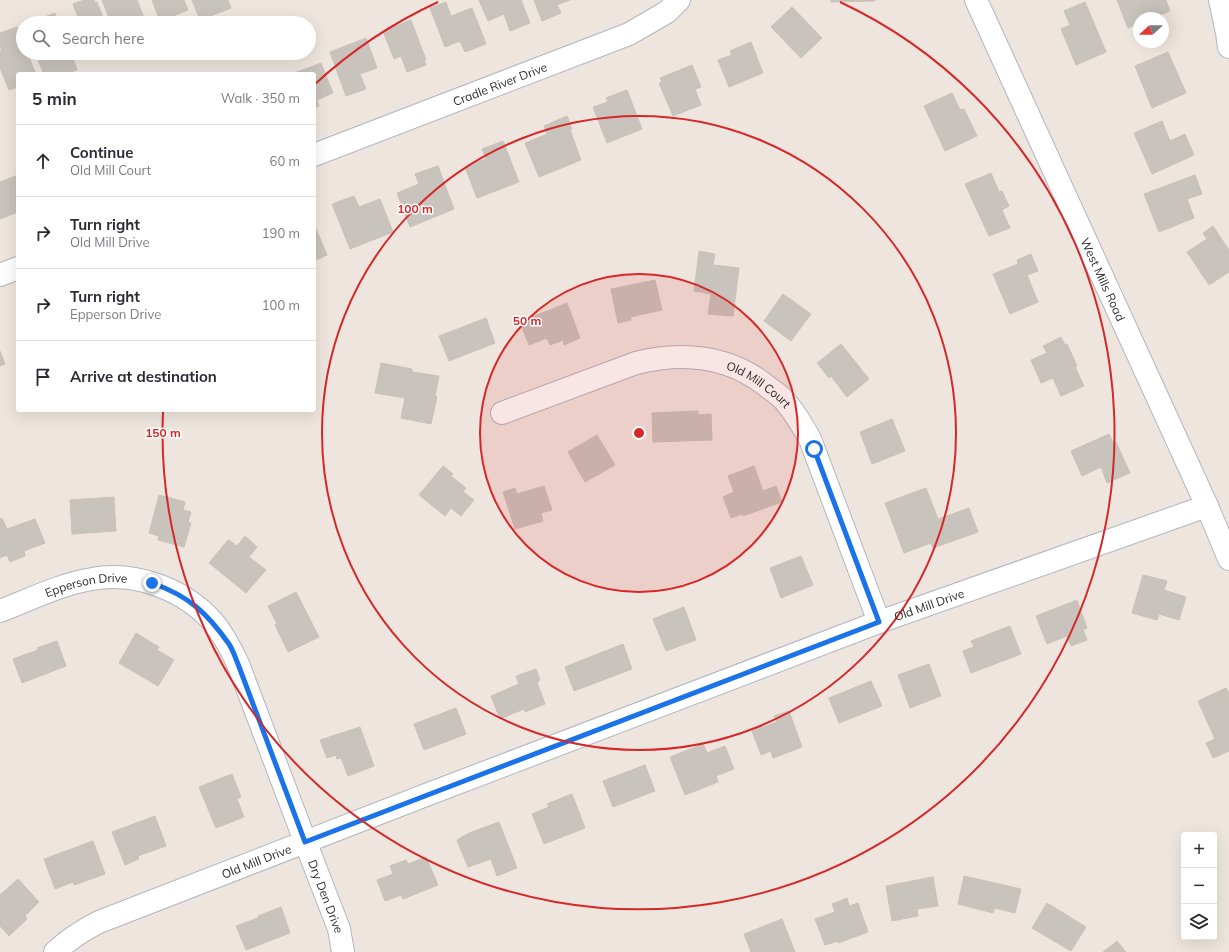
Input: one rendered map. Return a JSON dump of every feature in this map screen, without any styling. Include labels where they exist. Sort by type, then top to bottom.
[{"type":"street","name":"Cradle River Drive","points":[[316,154],[629,34],[667,12],[679,0]]},
{"type":"street","name":"West Mills Road","points":[[976,0],[1207,506],[1229,559]]},
{"type":"street","points":[[1220,0],[1229,47]]},
{"type":"street","points":[[0,275],[16,269]]},
{"type":"street","name":"Old Mill Court","points":[[502,413],[636,363],[653,359],[672,356],[700,358],[728,365],[748,373],[757,378],[781,397],[800,421],[810,439],[879,622]]},
{"type":"street","name":"Old Mill Drive","points":[[55,952],[70,939],[99,922],[305,842],[879,622],[1207,506]]},
{"type":"street","name":"Epperson Drive","points":[[0,611],[73,583],[103,578],[123,578],[143,581],[162,587],[189,601],[212,621],[230,645],[305,842]]},
{"type":"street","name":"Dry Den Drive","points":[[305,842],[339,929],[343,952]]},
{"type":"building","points":[[84,0],[94,0],[95,3],[97,2],[102,16],[78,16],[73,4]]},
{"type":"building","points":[[102,0],[137,0],[143,16],[108,16]]},
{"type":"building","points":[[152,0],[184,0],[188,10],[173,16],[158,16]]},
{"type":"building","points":[[192,0],[228,0],[231,8],[210,16],[198,16]]},
{"type":"building","points":[[479,0],[521,0],[530,23],[510,31],[504,14],[488,21]]},
{"type":"building","points":[[534,0],[570,0],[557,5],[561,13],[542,21]]},
{"type":"building","points":[[831,0],[875,0],[875,1],[831,2]]},
{"type":"building","points":[[1117,0],[1166,0],[1170,11],[1133,12],[1133,26],[1128,28]]},
{"type":"building","points":[[446,2],[451,16],[472,8],[486,44],[465,52],[460,41],[445,47],[430,8]]},
{"type":"building","points":[[1085,2],[1106,52],[1076,65],[1061,29],[1070,25],[1064,11]]},
{"type":"building","points":[[792,7],[822,38],[801,58],[771,27]]},
{"type":"building","points":[[55,13],[56,16],[47,16]]},
{"type":"building","points":[[411,20],[426,60],[424,60],[426,65],[407,72],[401,56],[394,59],[383,31]]},
{"type":"building","points":[[16,27],[16,60],[30,60],[35,72],[16,72],[16,88],[9,90],[0,68],[0,51],[2,51],[0,46],[0,33]]},
{"type":"building","points":[[366,38],[377,68],[360,74],[366,89],[346,96],[330,52]]},
{"type":"building","points":[[751,42],[763,73],[729,87],[718,60],[732,55],[730,51]]},
{"type":"building","points":[[1168,52],[1186,93],[1152,108],[1135,66]]},
{"type":"building","points":[[38,60],[73,60],[77,70],[72,72],[43,72]]},
{"type":"building","points":[[321,63],[333,93],[317,100],[319,106],[316,107],[316,72],[297,72]]},
{"type":"building","points":[[692,65],[701,87],[695,89],[701,105],[673,116],[659,83],[662,82],[660,78]]},
{"type":"building","points":[[627,90],[642,129],[607,143],[593,107],[608,102],[606,98]]},
{"type":"building","points":[[952,93],[960,110],[964,109],[977,136],[945,151],[924,106]]},
{"type":"building","points":[[567,116],[572,129],[570,130],[581,160],[539,177],[525,143],[547,134],[544,126]]},
{"type":"building","points":[[1162,121],[1170,141],[1185,134],[1194,155],[1152,174],[1134,133]]},
{"type":"building","points":[[503,141],[519,182],[477,198],[465,167],[486,159],[482,149]]},
{"type":"building","points":[[438,166],[454,209],[410,227],[397,193],[419,184],[415,174]]},
{"type":"building","points":[[991,173],[999,192],[1002,191],[1009,206],[1002,210],[1010,228],[989,236],[965,184]]},
{"type":"building","points":[[1195,175],[1202,194],[1187,199],[1194,218],[1159,232],[1144,194]]},
{"type":"building","points":[[16,176],[16,213],[0,219],[0,182]]},
{"type":"building","points":[[354,196],[359,207],[380,199],[393,232],[350,249],[332,204]]},
{"type":"building","points":[[1213,226],[1229,250],[1229,272],[1209,285],[1187,252],[1207,239],[1203,233]]},
{"type":"building","points":[[316,229],[327,255],[316,260]]},
{"type":"building","points":[[699,251],[715,254],[713,265],[739,268],[733,316],[708,314],[711,294],[694,291]]},
{"type":"building","points":[[1031,254],[1038,271],[1027,275],[1038,302],[1010,314],[993,274],[1018,264],[1017,260]]},
{"type":"building","points":[[655,280],[662,310],[630,317],[631,320],[618,323],[611,289]]},
{"type":"building","points":[[783,294],[811,314],[791,341],[764,321]]},
{"type":"building","points":[[567,303],[580,338],[564,345],[563,340],[550,345],[547,338],[529,345],[520,322]]},
{"type":"building","points":[[486,318],[495,343],[449,361],[439,336]]},
{"type":"building","points":[[1061,337],[1065,345],[1067,344],[1077,366],[1075,367],[1084,386],[1061,396],[1053,378],[1041,383],[1031,360],[1047,353],[1043,346]]},
{"type":"building","points":[[841,344],[869,379],[847,397],[831,376],[829,378],[817,363]]},
{"type":"building","points":[[0,351],[5,364],[0,366]]},
{"type":"building","points":[[381,363],[412,369],[412,372],[439,376],[435,396],[437,397],[431,424],[401,418],[405,398],[375,393]]},
{"type":"building","points":[[698,411],[698,415],[711,414],[712,440],[653,442],[652,413]]},
{"type":"building","points":[[892,419],[905,451],[872,464],[860,432]]},
{"type":"building","points":[[1109,434],[1113,443],[1116,442],[1130,473],[1107,483],[1101,467],[1082,476],[1071,451]]},
{"type":"building","points":[[597,435],[615,465],[585,482],[568,452]]},
{"type":"building","points":[[443,466],[453,474],[451,476],[466,488],[463,492],[474,500],[461,516],[451,508],[445,516],[419,495]]},
{"type":"building","points":[[754,466],[763,491],[776,486],[782,502],[743,516],[742,514],[731,518],[723,497],[734,492],[728,476]]},
{"type":"building","points":[[544,486],[552,510],[541,513],[543,521],[515,529],[503,492],[515,488],[517,494]]},
{"type":"building","points":[[926,488],[938,519],[969,508],[978,532],[933,548],[931,543],[904,553],[885,503]]},
{"type":"building","points":[[159,495],[185,502],[183,510],[191,512],[188,522],[191,523],[184,547],[158,540],[159,536],[149,533]]},
{"type":"building","points":[[114,497],[116,531],[72,534],[70,500]]},
{"type":"building","points":[[2,518],[7,529],[35,519],[45,543],[24,551],[25,556],[10,562],[7,555],[0,558],[0,519]]},
{"type":"building","points":[[245,536],[257,547],[249,557],[266,570],[246,593],[209,563],[228,540],[237,546]]},
{"type":"building","points":[[801,556],[813,585],[781,598],[770,568]]},
{"type":"building","points":[[1143,575],[1167,581],[1164,590],[1186,597],[1179,620],[1159,614],[1157,620],[1132,613]]},
{"type":"building","points":[[296,592],[319,637],[288,652],[268,606]]},
{"type":"building","points":[[1077,600],[1087,628],[1083,630],[1087,640],[1071,646],[1067,636],[1047,644],[1036,616]]},
{"type":"building","points":[[684,607],[696,640],[666,651],[653,619]]},
{"type":"building","points":[[1010,626],[1021,654],[971,673],[963,651],[974,647],[971,641]]},
{"type":"building","points":[[136,633],[159,647],[157,650],[174,660],[158,686],[119,663]]},
{"type":"building","points":[[57,641],[66,666],[22,683],[13,659]]},
{"type":"building","points":[[623,644],[632,669],[574,691],[565,667]]},
{"type":"building","points":[[929,664],[941,696],[910,708],[898,675]]},
{"type":"building","points":[[536,669],[540,680],[537,682],[545,704],[525,712],[524,709],[500,719],[491,696],[519,684],[516,676]]},
{"type":"building","points":[[871,681],[882,706],[839,723],[829,698]]},
{"type":"building","points":[[1226,688],[1229,694],[1229,751],[1213,758],[1206,743],[1215,739],[1198,701]]},
{"type":"building","points":[[456,708],[466,734],[424,750],[414,724]]},
{"type":"building","points":[[789,711],[802,747],[773,758],[771,751],[761,755],[752,731],[777,722],[774,716]]},
{"type":"building","points":[[360,727],[374,766],[348,776],[341,758],[337,759],[336,755],[327,758],[320,740]]},
{"type":"building","points":[[703,744],[707,753],[725,746],[734,769],[716,776],[718,782],[685,795],[670,757]]},
{"type":"building","points":[[645,765],[655,791],[613,807],[603,781]]},
{"type":"building","points":[[232,774],[241,797],[237,799],[244,817],[216,828],[199,787]]},
{"type":"building","points":[[572,794],[585,828],[544,844],[532,814],[549,807],[547,804]]},
{"type":"building","points":[[155,816],[166,846],[138,856],[139,859],[125,865],[112,832]]},
{"type":"building","points":[[499,822],[517,868],[497,876],[491,859],[468,867],[457,840],[469,833]]},
{"type":"building","points":[[93,841],[105,874],[74,885],[73,882],[55,889],[44,859]]},
{"type":"building","points":[[426,857],[438,885],[403,899],[401,895],[385,901],[377,880],[393,874],[390,866],[406,860],[408,864]]},
{"type":"building","points":[[964,876],[1021,889],[1015,913],[995,908],[993,913],[958,904]]},
{"type":"building","points":[[933,877],[938,906],[917,909],[918,916],[892,921],[886,886]]},
{"type":"building","points":[[18,879],[39,902],[25,916],[27,919],[9,936],[0,926],[0,895]]},
{"type":"building","points":[[847,898],[849,906],[858,903],[868,932],[838,943],[838,941],[825,945],[815,919],[835,912],[832,904]]},
{"type":"building","points":[[1047,903],[1086,927],[1071,951],[1032,928]]},
{"type":"building","points":[[281,907],[290,933],[246,950],[236,926]]},
{"type":"building","points":[[782,919],[795,952],[751,952],[744,934]]},
{"type":"building","points":[[1117,941],[1126,952],[1103,952]]},
{"type":"route","points":[[152,583],[180,595],[197,607],[212,621],[230,645],[305,842],[879,622],[814,449]]}]
